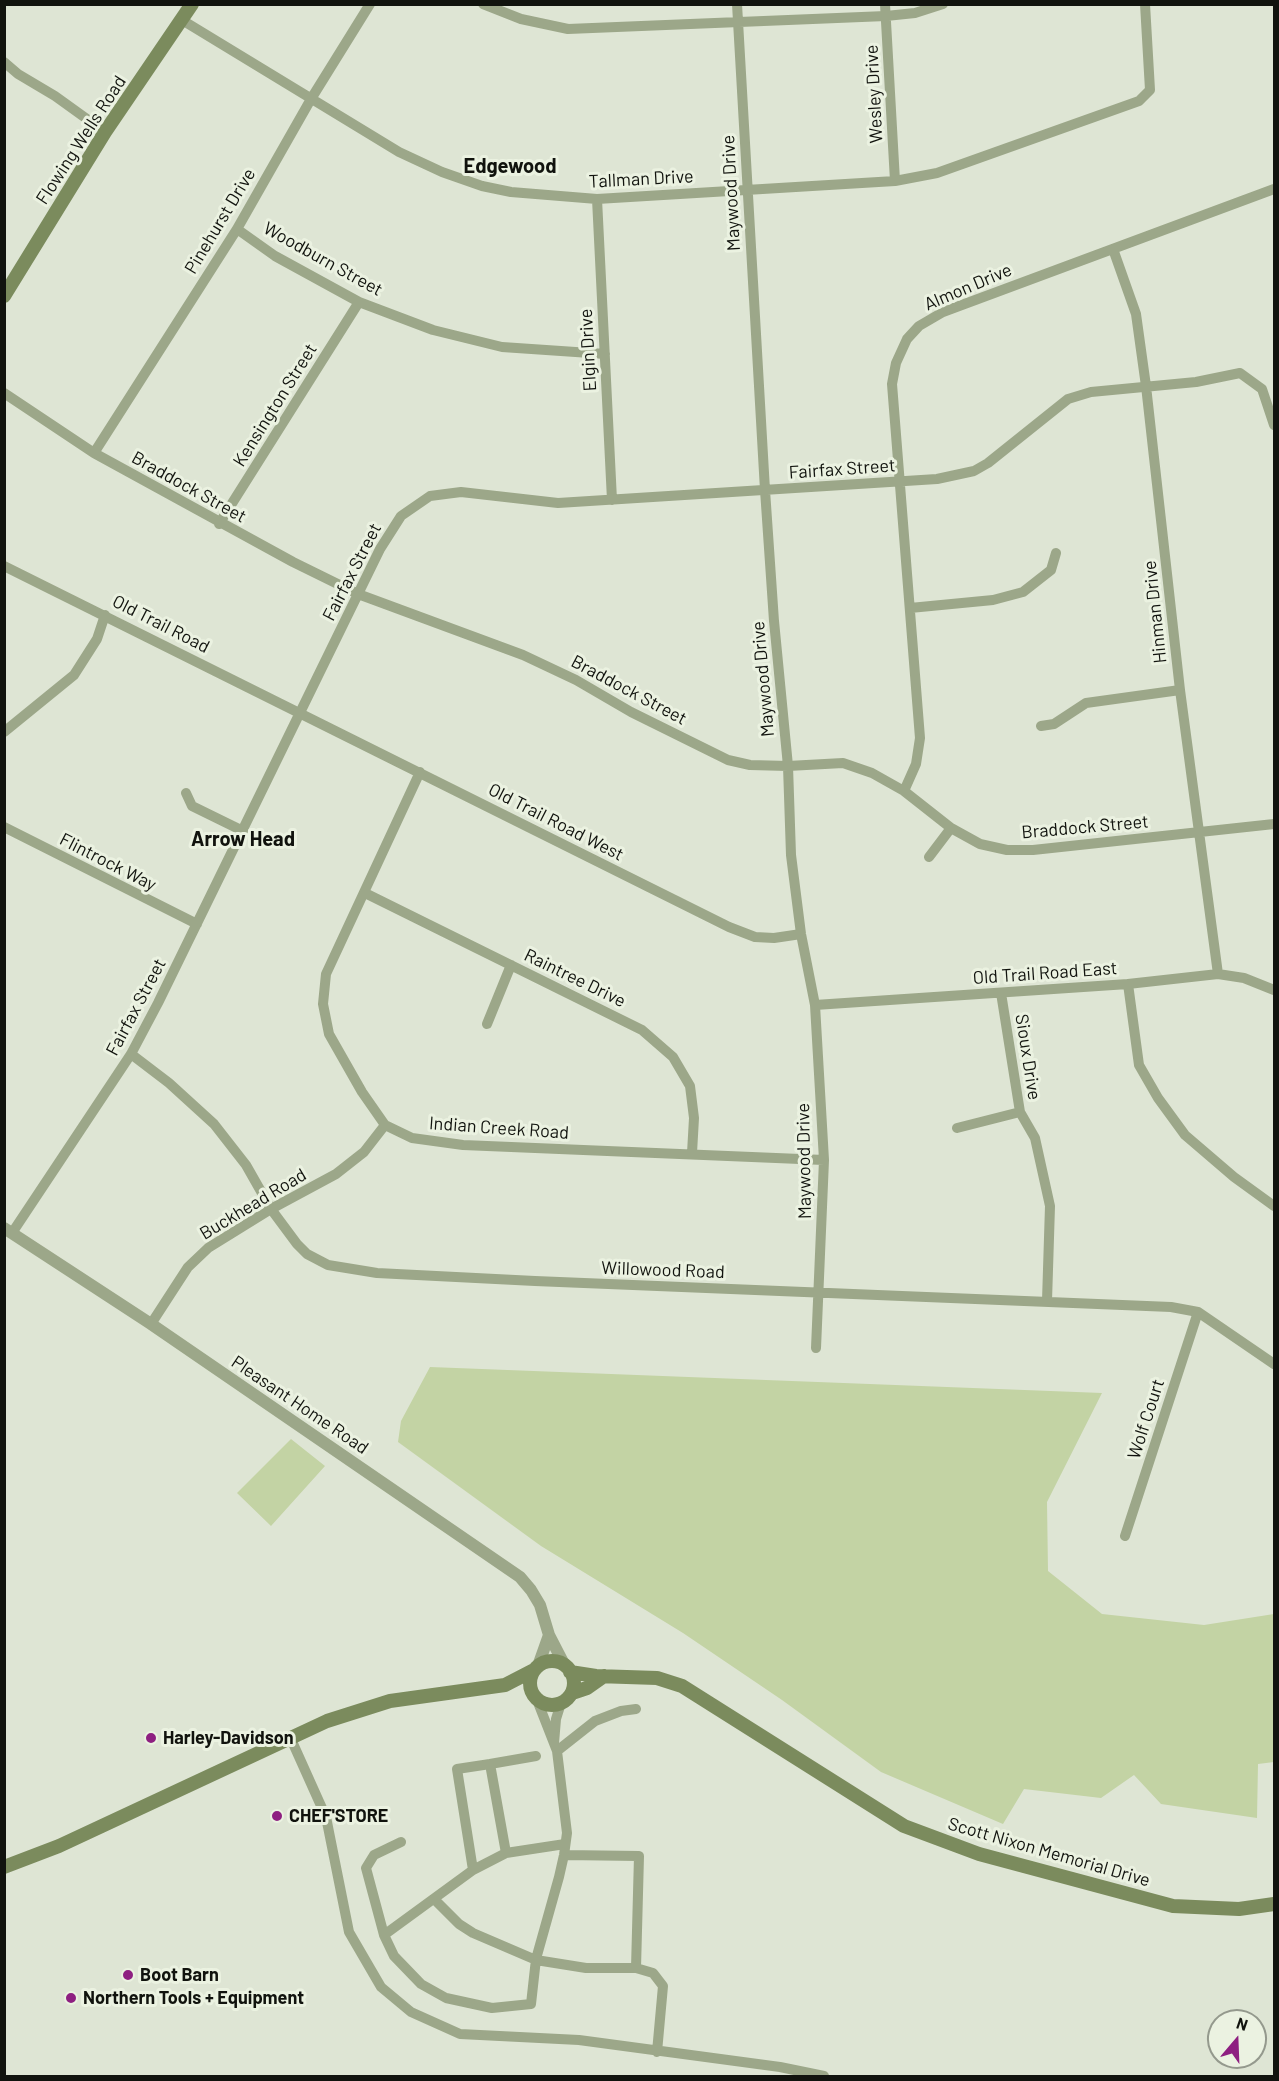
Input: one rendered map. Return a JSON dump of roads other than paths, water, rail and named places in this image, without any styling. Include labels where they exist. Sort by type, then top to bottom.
[{"type":"main road","name":"Flowing Wells Road","points":[[4,296],[105,132],[192,4]]},
{"type":"main road","points":[[4,1867],[59,1846],[327,1721],[369,1706],[505,1685],[551,1662],[568,1669],[573,1678],[572,1693]]},
{"type":"main road","points":[[535,1697],[530,1685],[536,1668]]},
{"type":"main road","name":"Scott Nixon Memorial Drive","points":[[568,1669],[604,1676],[657,1678],[682,1686],[904,1826],[979,1854],[1173,1906],[1239,1909],[1275,1904]]},
{"type":"main road","points":[[505,1685],[535,1697],[547,1705],[561,1703],[572,1693],[587,1688],[604,1676]]},
{"type":"street","name":"Pinehurst Drive","points":[[94,453],[237,229],[311,99],[370,4]]},
{"type":"street","points":[[483,4],[521,19],[568,29],[886,16],[915,12],[942,4]]},
{"type":"street","name":"Maywood Drive","points":[[737,4],[765,490],[788,766],[791,855],[801,934],[815,1005],[824,1160],[816,1348]]},
{"type":"street","name":"Wesley Drive","points":[[885,4],[895,181]]},
{"type":"street","name":"Tallman Drive","points":[[182,20],[399,152],[482,186],[541,197],[597,199],[895,181],[937,173],[1139,101],[1150,90],[1146,4]]},
{"type":"street","points":[[4,62],[18,74],[56,96],[105,132]]},
{"type":"street","name":"Almon Drive","points":[[904,791],[916,764],[920,738],[892,384],[900,351],[915,330],[943,312],[1275,189]]},
{"type":"street","name":"Elgin Drive","points":[[597,199],[612,500]]},
{"type":"street","name":"Woodburn Street","points":[[237,229],[275,256],[359,302],[433,330],[502,347],[605,354]]},
{"type":"street","name":"Hinman Drive","points":[[1113,249],[1136,314],[1180,690],[1218,974]]},
{"type":"street","name":"Kensington Street","points":[[219,524],[359,302]]},
{"type":"street","name":"Fairfax Street","points":[[8,1230],[131,1054],[302,712],[380,549],[401,516],[430,496],[461,492],[558,503],[937,479],[974,471],[999,456],[1068,399],[1091,392],[1196,382],[1240,373],[1262,388],[1275,425]]},
{"type":"street","name":"Braddock Street","points":[[4,393],[94,453],[219,524],[358,594],[533,660],[728,760],[750,765],[788,766],[843,763],[872,773],[904,791],[951,828],[980,844],[1007,850],[1033,850],[1275,824]]},
{"type":"street","points":[[910,608],[993,600],[1023,592],[1051,570],[1056,553]]},
{"type":"street","name":"Old Trail Road","points":[[4,566],[302,712]]},
{"type":"street","points":[[4,732],[74,675],[97,639],[105,615]]},
{"type":"street","points":[[1041,726],[1054,724],[1086,703],[1180,690]]},
{"type":"street","name":"Old Trail Road West","points":[[302,712],[729,927],[755,937],[774,938],[801,934]]},
{"type":"street","name":"Indian Creek Road","points":[[420,772],[366,893],[326,974],[323,1005],[329,1034],[362,1092],[385,1125],[412,1138],[463,1145],[824,1160]]},
{"type":"street","points":[[186,793],[192,806],[243,831]]},
{"type":"street","name":"Flintrock Way","points":[[4,827],[197,924]]},
{"type":"street","points":[[929,857],[951,828]]},
{"type":"street","name":"Raintree Drive","points":[[366,893],[642,1030],[673,1057],[690,1086],[694,1118],[692,1153]]},
{"type":"street","points":[[487,1024],[511,965]]},
{"type":"street","name":"Old Trail Road East","points":[[815,1005],[1128,984],[1218,974],[1244,978],[1275,990]]},
{"type":"street","points":[[1128,984],[1139,1065],[1158,1098],[1185,1135],[1234,1177],[1275,1206]]},
{"type":"street","name":"Sioux Drive","points":[[1001,993],[1020,1112],[1035,1138],[1050,1206],[1047,1300]]},
{"type":"street","name":"Willowood Road","points":[[131,1054],[169,1083],[214,1124],[246,1165],[271,1209],[307,1254],[328,1265],[377,1273],[1171,1307],[1198,1312],[1275,1364]]},
{"type":"street","points":[[957,1128],[1020,1112]]},
{"type":"street","name":"Buckhead Road","points":[[151,1324],[188,1267],[208,1248],[271,1209],[336,1174],[364,1152],[385,1125]]},
{"type":"street","name":"Pleasant Home Road","points":[[8,1230],[151,1324],[520,1577],[540,1605],[549,1635],[568,1669]]},
{"type":"street","name":"Wolf Court","points":[[1125,1536],[1198,1312]]},
{"type":"street","points":[[536,1668],[549,1635]]},
{"type":"street","points":[[535,1697],[556,1747]]},
{"type":"street","points":[[401,1842],[374,1855],[366,1868],[384,1935],[394,1956],[422,1984],[446,1998],[475,2006],[508,2008],[531,2004],[536,1960],[564,1850],[566,1809],[556,1747],[556,1719],[561,1703]]},
{"type":"street","points":[[556,1747],[595,1720],[621,1711],[636,1709]]},
{"type":"street","points":[[291,1739],[326,1817],[349,1932],[381,1987],[411,2012],[460,2034],[579,2040],[780,2067],[824,2076]]},
{"type":"street","points":[[473,1870],[457,1769],[536,1756]]},
{"type":"street","points":[[490,1764],[506,1853]]},
{"type":"street","points":[[384,1935],[473,1870],[506,1853],[564,1850],[639,1856],[636,1968]]},
{"type":"street","points":[[434,1899],[459,1924],[473,1933],[536,1960],[586,1968],[636,1968],[653,1973],[663,1986],[657,2052]]},
{"type":"place","name":"Harley-Davidson","points":[[151,1738]]},
{"type":"place","name":"CHEF'STORE","points":[[277,1816]]},
{"type":"place","name":"Boot Barn","points":[[128,1975]]},
{"type":"place","name":"Northern Tools + Equipment","points":[[71,1998]]},
{"type":"district","name":"Edgewood","points":[[510,166]]},
{"type":"district","name":"Arrow Head","points":[[243,839]]}]
